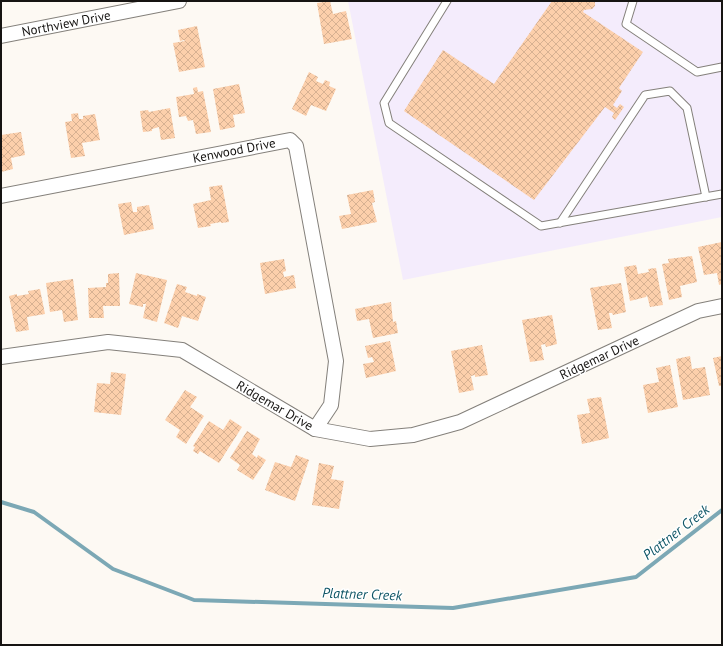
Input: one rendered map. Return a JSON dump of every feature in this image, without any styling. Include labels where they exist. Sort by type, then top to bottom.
[{"type":"street","name":"Northview Drive","points":[[1,36],[179,1]]},
{"type":"street","name":"Kenwood Drive","points":[[1,196],[290,140],[296,146],[336,361],[331,405],[315,429]]},
{"type":"street","name":"Ridgemar Drive","points":[[1,357],[108,342],[182,350],[315,429],[370,439],[412,435],[460,422],[698,311],[722,306]]},
{"type":"lane","points":[[447,1],[384,103],[389,123],[541,226],[722,194]]},
{"type":"lane","points":[[633,1],[626,24],[697,72],[722,67]]},
{"type":"lane","points":[[560,222],[645,95],[670,91],[687,108],[706,197]]},
{"type":"shaded area","points":[[348,1],[722,1],[722,217],[403,280]]},
{"type":"building","points":[[330,1],[333,14],[346,11],[352,39],[324,44],[317,3]]},
{"type":"building","points":[[552,1],[595,1],[595,6],[592,9],[584,10],[583,12],[643,52],[619,88],[622,91],[613,105],[617,108],[620,104],[624,107],[615,120],[612,117],[614,113],[605,107],[534,200],[404,111],[443,50],[494,84]]},
{"type":"building","points":[[197,26],[205,67],[179,72],[173,43],[185,41],[180,41],[178,30]]},
{"type":"building","points":[[309,72],[318,77],[316,81],[323,84],[325,80],[330,82],[329,86],[336,89],[326,111],[311,105],[306,116],[292,109]]},
{"type":"building","points":[[239,84],[245,113],[233,115],[235,127],[220,130],[213,89]]},
{"type":"building","points":[[197,87],[198,92],[203,91],[211,132],[196,134],[193,120],[188,121],[186,116],[179,117],[176,97],[194,94],[193,88]]},
{"type":"building","points":[[170,108],[175,138],[161,140],[159,127],[152,129],[152,131],[143,132],[140,111],[148,110],[149,112]]},
{"type":"building","points":[[78,113],[79,119],[83,119],[83,116],[95,114],[100,140],[82,143],[85,156],[71,158],[65,122],[72,121],[71,114]]},
{"type":"building","points":[[21,132],[25,155],[11,158],[13,169],[1,172],[1,135]]},
{"type":"building","points":[[222,185],[229,222],[210,224],[211,226],[198,228],[193,204],[211,200],[209,187]]},
{"type":"building","points":[[373,190],[375,202],[372,203],[377,222],[342,229],[339,216],[351,214],[347,195]]},
{"type":"building","points":[[131,202],[133,212],[137,212],[137,207],[149,205],[154,229],[124,235],[118,204]]},
{"type":"building","points":[[722,242],[722,284],[719,285],[717,273],[704,275],[698,247]]},
{"type":"building","points":[[692,256],[697,282],[680,286],[682,297],[669,300],[662,264],[669,263],[668,259]]},
{"type":"building","points":[[284,259],[286,271],[283,272],[284,277],[294,275],[296,288],[265,294],[260,263]]},
{"type":"building","points":[[636,265],[638,274],[649,272],[648,269],[656,268],[663,305],[650,307],[647,295],[646,297],[630,301],[624,267]]},
{"type":"building","points":[[119,273],[120,306],[103,306],[104,318],[89,318],[88,288],[106,287],[106,283],[108,283],[108,274]]},
{"type":"building","points":[[136,273],[167,280],[157,322],[143,318],[146,304],[143,304],[143,307],[129,304]]},
{"type":"building","points":[[73,279],[78,320],[64,322],[62,310],[50,312],[46,283]]},
{"type":"building","points":[[621,283],[626,312],[613,315],[612,313],[609,313],[612,328],[598,330],[590,288]]},
{"type":"building","points":[[177,284],[187,287],[185,292],[206,297],[198,321],[182,316],[178,328],[164,323]]},
{"type":"building","points":[[40,289],[45,314],[27,317],[29,330],[16,332],[9,296],[29,294],[28,291]]},
{"type":"building","points":[[391,302],[393,322],[396,321],[398,333],[373,338],[369,319],[357,321],[355,309]]},
{"type":"building","points":[[552,315],[557,344],[546,347],[545,344],[541,345],[544,360],[530,362],[522,320]]},
{"type":"building","points":[[390,341],[396,371],[366,378],[363,364],[374,362],[372,357],[368,358],[365,346]]},
{"type":"building","points":[[482,345],[488,375],[475,377],[475,375],[471,376],[474,390],[459,393],[451,351]]},
{"type":"building","points":[[690,356],[692,369],[705,367],[710,395],[683,400],[676,359]]},
{"type":"building","points":[[722,356],[722,386],[719,386],[713,358]]},
{"type":"building","points":[[670,365],[678,407],[648,413],[643,385],[659,382],[656,368]]},
{"type":"building","points":[[111,372],[126,374],[121,415],[94,412],[97,383],[110,384]]},
{"type":"building","points":[[185,390],[197,397],[190,407],[204,416],[186,444],[176,437],[180,430],[165,420]]},
{"type":"building","points":[[601,397],[609,438],[582,444],[577,415],[590,413],[587,399]]},
{"type":"building","points":[[230,419],[242,427],[219,463],[200,451],[198,454],[193,451],[195,447],[193,446],[209,421],[223,430]]},
{"type":"building","points":[[247,431],[260,439],[252,454],[257,458],[258,455],[266,460],[253,480],[237,470],[240,465],[230,458]]},
{"type":"building","points":[[296,455],[309,460],[295,501],[265,490],[275,462],[291,467]]},
{"type":"building","points":[[319,463],[334,466],[331,479],[344,481],[339,509],[312,505]]},
{"type":"waterway","name":"Plattner Creek","points":[[1,502],[34,512],[113,569],[194,600],[453,608],[636,577],[722,510]]}]
